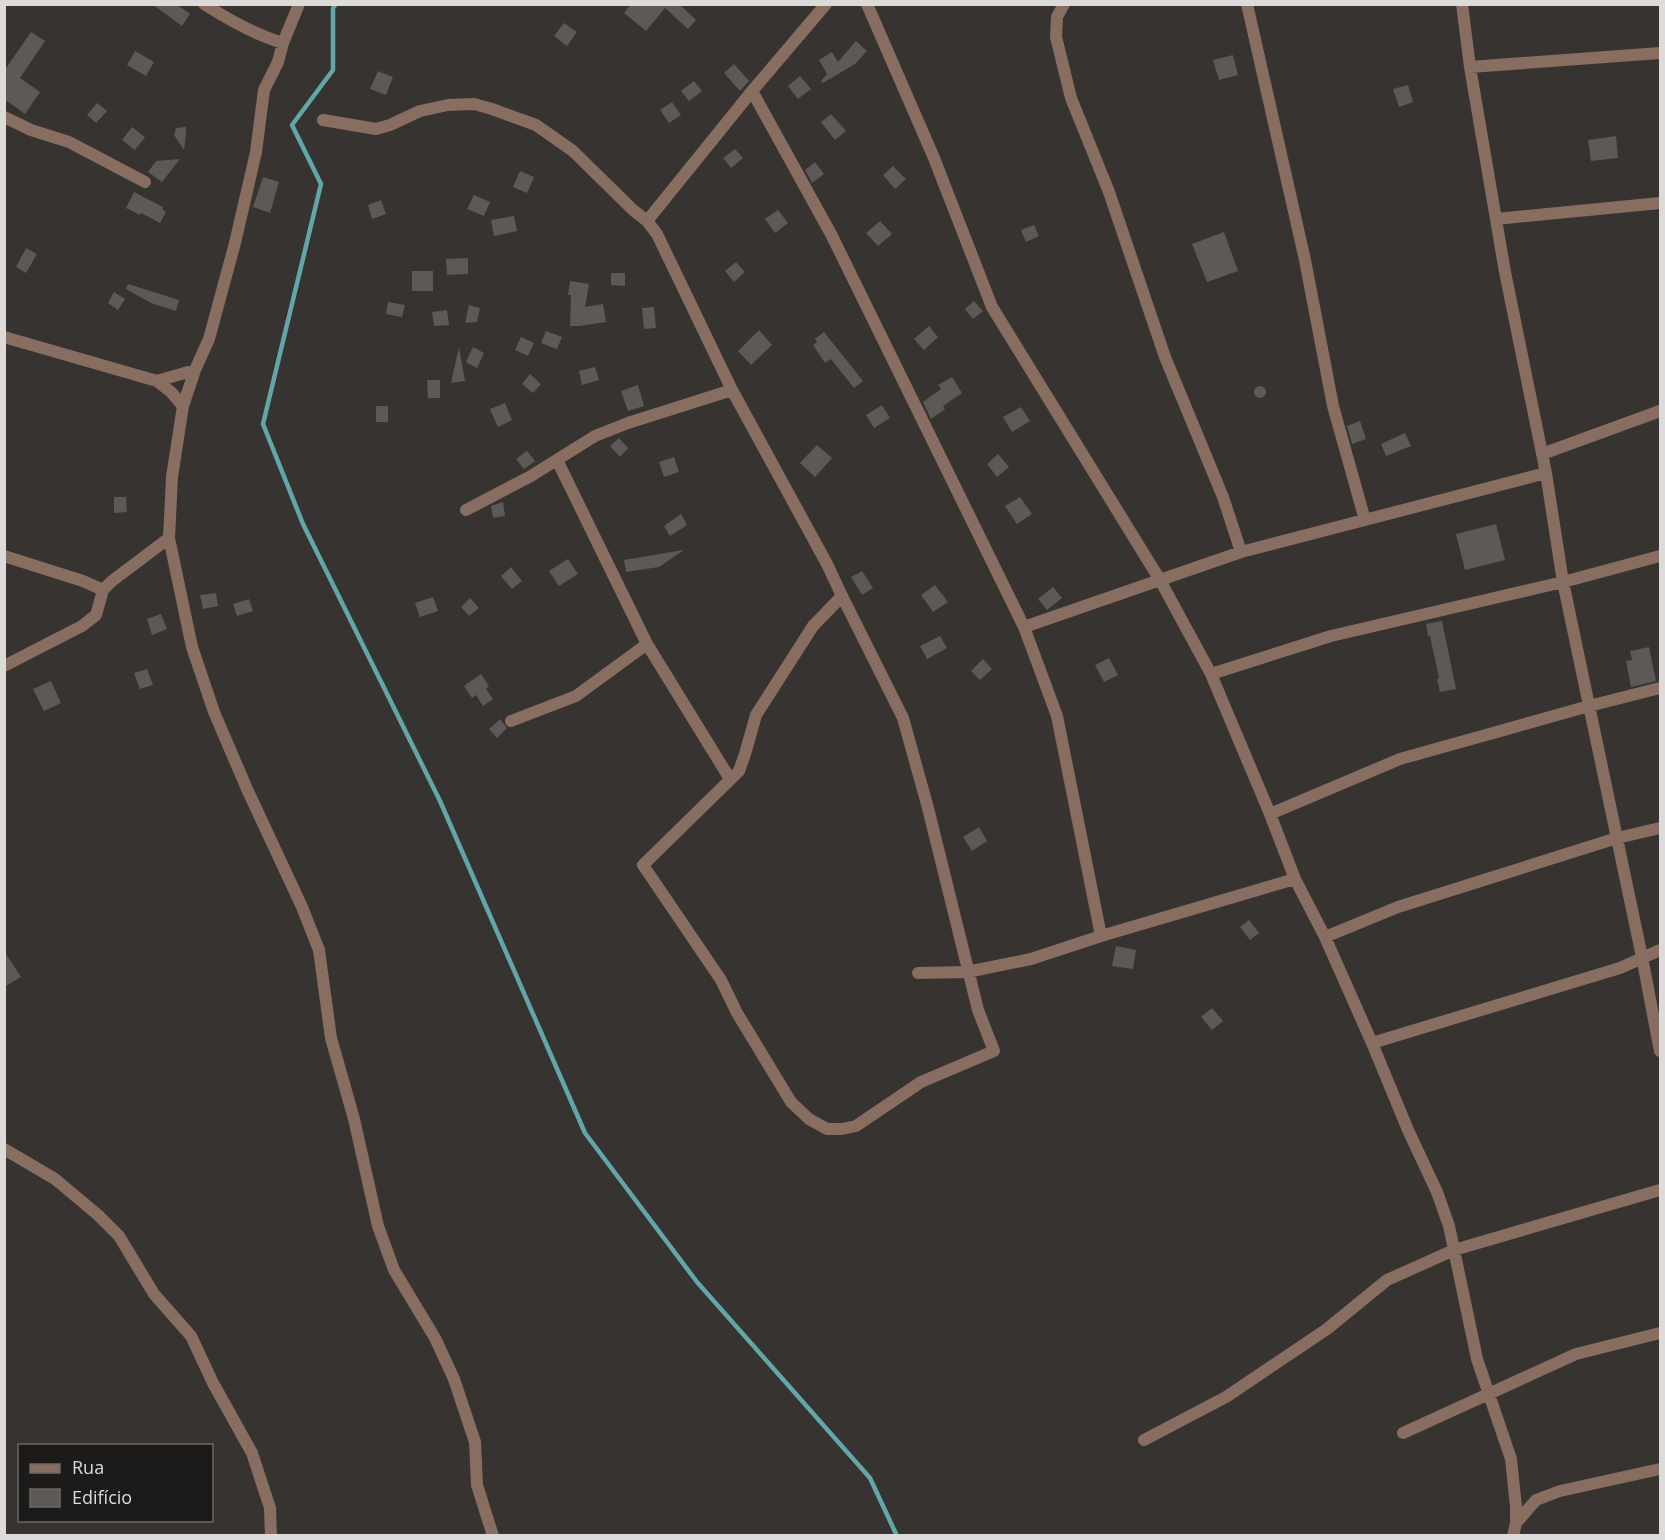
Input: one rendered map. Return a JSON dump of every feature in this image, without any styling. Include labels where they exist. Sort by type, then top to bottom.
[{"type":"street","points":[[204,4],[224,17],[283,43]]},
{"type":"street","points":[[299,4],[278,62],[264,90],[256,152],[235,243],[209,339],[195,370],[183,406],[172,477],[169,538],[192,648],[214,712],[302,907],[319,950],[331,1038],[354,1119],[378,1226],[394,1270],[435,1338],[454,1379],[475,1442],[477,1485],[493,1536]]},
{"type":"street","points":[[647,221],[826,4]]},
{"type":"street","points":[[867,4],[934,158],[992,307],[1160,580],[1211,674],[1296,879],[1325,937],[1437,1192],[1449,1226],[1477,1359],[1511,1459],[1516,1507],[1515,1529]]},
{"type":"street","points":[[1064,4],[1057,17],[1056,37],[1071,98],[1109,192],[1165,357],[1223,496],[1241,552]]},
{"type":"street","points":[[1247,4],[1305,260],[1333,406],[1365,520]]},
{"type":"street","points":[[1462,4],[1470,67],[1505,272],[1546,473],[1563,582],[1660,1052]]},
{"type":"street","points":[[1470,67],[1660,53]]},
{"type":"street","points":[[752,91],[831,234],[1024,627],[1057,716],[1101,936]]},
{"type":"street","points":[[323,120],[376,129],[420,111],[448,105],[474,104],[536,125],[573,151],[647,221],[657,234],[732,390],[811,533],[903,718],[928,808],[967,972],[978,1010],[994,1051],[921,1082],[856,1126],[827,1130],[809,1119],[791,1102],[737,1013],[721,980],[643,865],[739,771],[756,715],[813,626],[842,596]]},
{"type":"street","points":[[4,117],[31,130],[69,142],[145,182]]},
{"type":"street","points":[[1496,219],[1660,203]]},
{"type":"street","points":[[4,337],[157,381],[183,406]]},
{"type":"street","points":[[157,381],[195,370]]},
{"type":"street","points":[[466,510],[531,476],[595,436],[732,390]]},
{"type":"street","points":[[1542,454],[1660,411]]},
{"type":"street","points":[[557,460],[647,644],[730,779]]},
{"type":"street","points":[[1024,627],[1241,552],[1546,473]]},
{"type":"street","points":[[4,666],[82,626],[96,615],[103,590],[169,538]]},
{"type":"street","points":[[4,556],[83,581],[103,590]]},
{"type":"street","points":[[1211,674],[1331,636],[1563,582],[1660,556]]},
{"type":"street","points":[[512,722],[576,696],[647,644]]},
{"type":"street","points":[[1270,814],[1400,759],[1660,688]]},
{"type":"street","points":[[1325,937],[1398,907],[1617,838],[1660,828]]},
{"type":"street","points":[[918,973],[967,972],[1031,959],[1296,879]]},
{"type":"street","points":[[1372,1043],[1620,968],[1660,950]]},
{"type":"street","points":[[4,1149],[55,1179],[98,1215],[119,1236],[154,1294],[191,1336],[213,1383],[252,1453],[270,1508],[272,1536]]},
{"type":"street","points":[[1144,1440],[1226,1397],[1327,1329],[1387,1280],[1454,1250],[1660,1190]]},
{"type":"street","points":[[1403,1433],[1576,1354],[1660,1333]]},
{"type":"street","points":[[1515,1529],[1536,1500],[1560,1491],[1660,1469]]},
{"type":"building","points":[[152,4],[176,4],[190,14],[182,26]]},
{"type":"building","points":[[631,4],[679,4],[696,20],[688,29],[665,8],[646,31],[624,13]]},
{"type":"building","points":[[564,23],[577,32],[567,46],[554,36]]},
{"type":"building","points":[[31,32],[45,41],[20,78],[40,92],[25,114],[4,99],[4,71]]},
{"type":"building","points":[[856,41],[867,51],[855,64],[823,83],[821,81],[827,74],[819,60],[832,52],[838,62]]},
{"type":"building","points":[[135,51],[154,62],[146,76],[127,65]]},
{"type":"building","points":[[1233,55],[1238,75],[1219,80],[1213,60]]},
{"type":"building","points":[[734,64],[749,81],[740,91],[724,73]]},
{"type":"building","points":[[378,71],[393,77],[386,95],[370,89]]},
{"type":"building","points":[[800,76],[811,89],[798,99],[788,86]]},
{"type":"building","points":[[694,81],[702,91],[689,101],[681,91]]},
{"type":"building","points":[[1408,85],[1413,102],[1399,107],[1393,89]]},
{"type":"building","points":[[672,102],[681,115],[669,123],[660,110]]},
{"type":"building","points":[[97,103],[107,111],[96,123],[87,115]]},
{"type":"building","points":[[831,114],[846,131],[835,140],[821,122]]},
{"type":"building","points":[[132,127],[145,137],[135,150],[122,140]]},
{"type":"building","points":[[186,127],[184,150],[174,135],[176,128]]},
{"type":"building","points":[[1616,136],[1618,158],[1591,161],[1588,140]]},
{"type":"building","points":[[735,149],[743,158],[731,168],[723,158]]},
{"type":"building","points":[[180,159],[162,182],[148,172],[156,161]]},
{"type":"building","points":[[815,162],[824,174],[812,183],[805,170]]},
{"type":"building","points":[[893,166],[906,179],[895,189],[883,175]]},
{"type":"building","points":[[520,171],[534,177],[527,193],[513,187]]},
{"type":"building","points":[[263,177],[279,182],[270,213],[253,207]]},
{"type":"building","points":[[134,192],[163,207],[166,212],[160,223],[126,208]]},
{"type":"building","points":[[474,195],[490,202],[484,216],[467,209]]},
{"type":"building","points":[[381,200],[386,214],[372,219],[368,205]]},
{"type":"building","points":[[778,210],[788,223],[775,233],[765,219]]},
{"type":"building","points":[[514,216],[517,231],[494,236],[491,220]]},
{"type":"building","points":[[880,221],[892,234],[878,246],[866,233]]},
{"type":"building","points":[[1034,225],[1039,236],[1026,242],[1021,230]]},
{"type":"building","points":[[1224,232],[1238,271],[1207,282],[1192,244]]},
{"type":"building","points":[[26,248],[37,254],[26,273],[16,267]]},
{"type":"building","points":[[468,258],[468,274],[447,275],[446,259]]},
{"type":"building","points":[[736,262],[745,272],[734,282],[725,271]]},
{"type":"building","points":[[412,271],[433,271],[433,291],[412,291]]},
{"type":"building","points":[[611,273],[625,273],[625,286],[611,285]]},
{"type":"building","points":[[570,281],[589,284],[585,307],[603,304],[606,322],[570,326],[571,295],[568,295]]},
{"type":"building","points":[[128,284],[179,300],[176,311],[151,303],[126,289]]},
{"type":"building","points":[[114,292],[125,299],[118,310],[108,303]]},
{"type":"building","points":[[974,301],[983,311],[973,319],[965,309]]},
{"type":"building","points":[[388,302],[405,305],[402,317],[386,314]]},
{"type":"building","points":[[469,305],[480,308],[477,322],[465,323]]},
{"type":"building","points":[[654,307],[656,328],[644,329],[642,308]]},
{"type":"building","points":[[447,310],[449,325],[434,326],[432,312]]},
{"type":"building","points":[[929,326],[938,337],[924,350],[914,339]]},
{"type":"building","points":[[759,330],[772,345],[751,365],[738,351]]},
{"type":"building","points":[[546,331],[562,337],[557,349],[541,343]]},
{"type":"building","points":[[824,332],[863,381],[854,388],[831,359],[825,363],[813,345],[817,342],[815,339]]},
{"type":"building","points":[[521,337],[534,343],[528,356],[515,350]]},
{"type":"building","points":[[459,347],[465,381],[451,383]]},
{"type":"building","points":[[473,347],[484,353],[477,368],[466,362]]},
{"type":"building","points":[[595,367],[599,380],[582,385],[579,371]]},
{"type":"building","points":[[530,374],[541,384],[533,393],[522,384]]},
{"type":"building","points":[[952,377],[962,393],[943,406],[945,409],[931,419],[923,402],[941,389],[938,385]]},
{"type":"building","points":[[427,380],[440,380],[440,398],[428,398]]},
{"type":"building","points":[[638,385],[644,406],[628,411],[621,391]]},
{"type":"building","points":[[1262,386],[1266,392],[1262,398],[1258,398],[1254,390]]},
{"type":"building","points":[[505,403],[512,420],[498,427],[490,409]]},
{"type":"building","points":[[882,405],[890,418],[874,428],[866,415]]},
{"type":"building","points":[[376,406],[388,406],[388,422],[376,422]]},
{"type":"building","points":[[1021,407],[1030,421],[1012,432],[1003,417]]},
{"type":"building","points":[[1360,421],[1366,439],[1352,444],[1347,426]]},
{"type":"building","points":[[1405,433],[1411,446],[1386,456],[1381,444]]},
{"type":"building","points":[[619,438],[628,448],[620,457],[610,446]]},
{"type":"building","points":[[817,445],[832,458],[815,477],[800,463]]},
{"type":"building","points":[[527,451],[535,461],[524,469],[516,459]]},
{"type":"building","points":[[998,454],[1009,467],[997,477],[987,464]]},
{"type":"building","points":[[674,457],[679,472],[664,477],[659,462]]},
{"type":"building","points":[[114,497],[126,497],[127,512],[114,513]]},
{"type":"building","points":[[1020,497],[1032,514],[1017,524],[1005,506]]},
{"type":"building","points":[[503,502],[505,516],[493,518],[491,506]]},
{"type":"building","points":[[681,514],[687,525],[670,536],[664,526]]},
{"type":"building","points":[[1496,524],[1505,560],[1465,570],[1456,534]]},
{"type":"building","points":[[684,550],[659,567],[626,572],[624,560]]},
{"type":"building","points":[[568,559],[578,574],[559,586],[549,571]]},
{"type":"building","points":[[511,567],[522,581],[512,589],[501,576]]},
{"type":"building","points":[[862,571],[873,588],[862,595],[851,577]]},
{"type":"building","points":[[935,585],[948,602],[933,612],[921,595]]},
{"type":"building","points":[[1053,587],[1062,598],[1047,610],[1038,599]]},
{"type":"building","points":[[216,593],[218,606],[203,609],[200,595]]},
{"type":"building","points":[[433,597],[438,611],[420,617],[415,603]]},
{"type":"building","points":[[470,598],[479,608],[469,616],[461,607]]},
{"type":"building","points":[[249,599],[253,611],[237,616],[233,604]]},
{"type":"building","points":[[161,614],[167,629],[152,635],[147,619]]},
{"type":"building","points":[[1442,621],[1456,689],[1440,692],[1437,679],[1439,678],[1426,624]]},
{"type":"building","points":[[940,636],[947,648],[927,659],[920,646]]},
{"type":"building","points":[[1649,647],[1656,681],[1631,687],[1626,661],[1632,660],[1630,651]]},
{"type":"building","points":[[1109,658],[1118,675],[1104,682],[1095,665]]},
{"type":"building","points":[[983,659],[992,669],[980,680],[971,671]]},
{"type":"building","points":[[147,669],[153,685],[140,689],[134,673]]},
{"type":"building","points":[[481,674],[489,686],[486,689],[493,699],[483,706],[476,695],[472,698],[464,686]]},
{"type":"building","points":[[51,681],[61,703],[44,711],[33,689]]},
{"type":"building","points":[[500,719],[507,728],[497,738],[489,729]]},
{"type":"building","points":[[979,827],[987,841],[972,851],[963,837]]},
{"type":"building","points":[[1249,920],[1259,933],[1250,940],[1240,927]]},
{"type":"building","points":[[1116,946],[1136,950],[1133,969],[1112,966]]},
{"type":"building","points":[[4,951],[21,977],[4,987]]},
{"type":"building","points":[[1212,1008],[1223,1021],[1212,1030],[1201,1017]]},
{"type":"waterway","points":[[336,4],[333,8],[333,70],[292,125],[321,184],[263,424],[303,524],[440,801],[585,1133],[697,1282],[870,1478],[897,1536]]}]
